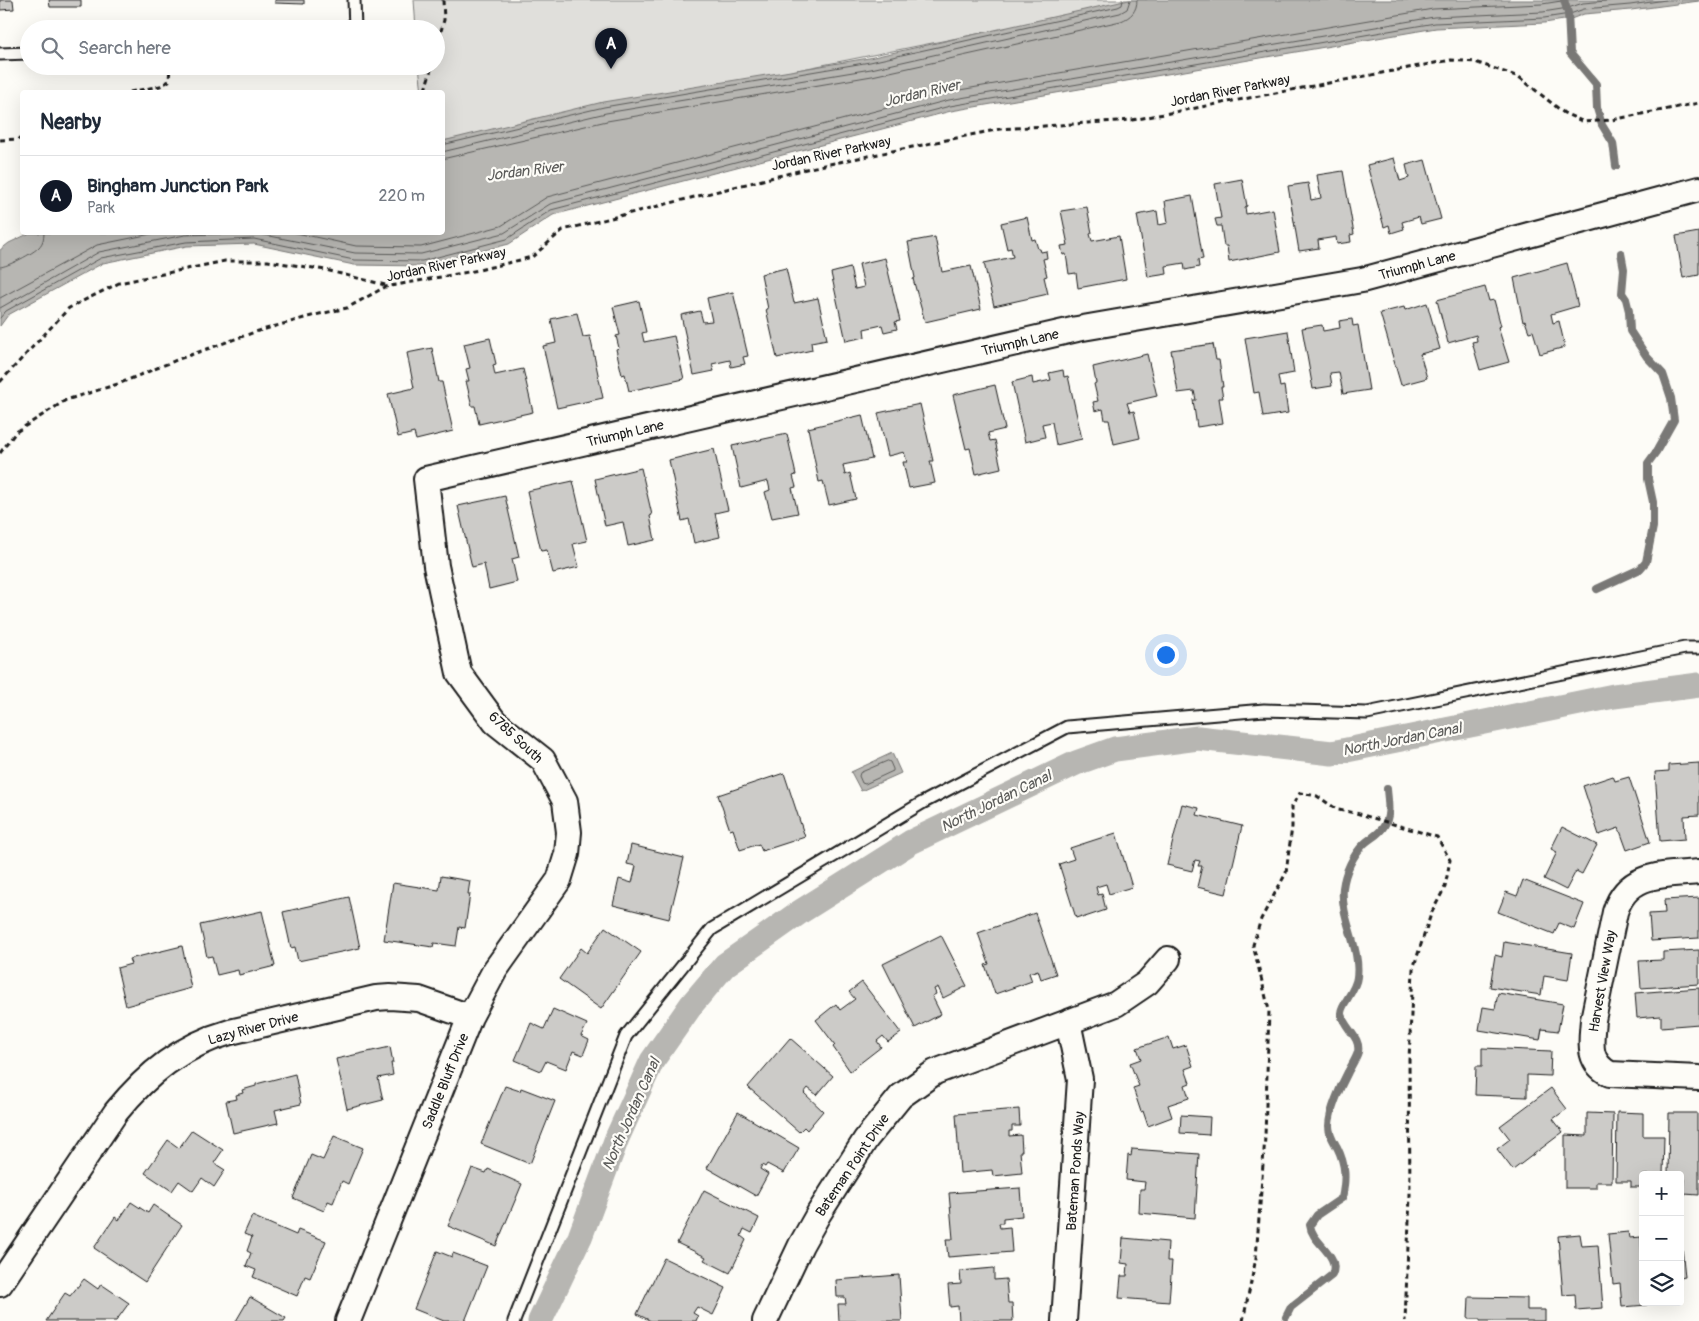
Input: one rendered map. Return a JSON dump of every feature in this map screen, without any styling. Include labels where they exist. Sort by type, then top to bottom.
[{"type":"street","name":"Triumph Lane","points":[[436,566],[426,479],[1077,329],[1362,280],[1699,188]]},
{"type":"street","name":"6785 South","points":[[436,566],[459,672],[495,722],[543,760],[565,801],[569,832],[567,854]]},
{"type":"street","name":"Saddle Bluff Drive","points":[[348,1321],[470,1017],[495,970],[559,880],[567,854]]},
{"type":"street","name":"Harvest View Way","points":[[1699,872],[1659,875],[1646,878],[1630,886],[1619,899],[1602,975],[1591,1038],[1595,1062],[1610,1074],[1699,1078]]},
{"type":"street","name":"Bateman Point Drive","points":[[766,1321],[801,1245],[819,1213],[866,1138],[901,1096],[935,1072],[1116,1004],[1147,983],[1168,959]]},
{"type":"street","name":"Lazy River Drive","points":[[0,1284],[7,1258],[116,1112],[149,1075],[189,1047],[230,1032],[376,998],[404,997],[418,999],[470,1017]]},
{"type":"street","name":"Bateman Ponds Way","points":[[1064,1321],[1080,1079],[1068,1022]]},
{"type":"lane","points":[[354,0],[355,20]]},
{"type":"lane","points":[[0,54],[20,53]]},
{"type":"lane","points":[[514,1321],[626,1036],[712,929],[922,803],[1067,727],[1264,710],[1368,714],[1685,648],[1699,648]]},
{"type":"path","points":[[443,0],[444,20]]},
{"type":"path","name":"Jordan River Parkway","points":[[0,453],[16,432],[66,400],[118,384],[255,332],[347,308],[385,287],[479,270],[532,257],[563,230],[810,168],[1000,129],[1132,120],[1451,60],[1475,62],[1519,77],[1564,113],[1584,122],[1611,120],[1699,103]]},
{"type":"path","points":[[140,90],[160,86],[169,81],[169,75]]},
{"type":"path","points":[[425,90],[429,75]]},
{"type":"path","points":[[0,140],[20,139]]},
{"type":"path","points":[[0,382],[69,308],[119,283],[225,262],[268,261],[326,270],[392,286]]},
{"type":"path","points":[[1243,1321],[1256,1258],[1265,1137],[1269,1010],[1253,945],[1261,920],[1286,873],[1292,827],[1292,806],[1300,792],[1317,796],[1338,810],[1356,813],[1437,838],[1450,860],[1445,887],[1431,914],[1413,969],[1409,1060],[1410,1195],[1405,1321]]},
{"type":"shaded area","points":[[414,0],[1147,0],[445,141],[445,90],[422,90],[420,75],[445,75],[445,20],[415,20]]},
{"type":"water","name":"Jordan River","points":[[1129,0],[1699,0],[1631,10],[1584,14],[1571,19],[1544,23],[1436,28],[951,111],[553,215],[509,244],[423,266],[354,265],[254,244],[187,246],[103,263],[8,315],[0,326],[0,250],[9,243],[26,235],[445,235],[445,141],[603,102],[869,58]]},
{"type":"water","points":[[892,753],[901,773],[861,791],[851,772]]},
{"type":"building","points":[[0,0],[13,0],[14,9],[0,10]]},
{"type":"building","points":[[49,0],[81,0],[81,7],[50,7]]},
{"type":"building","points":[[275,0],[304,0],[304,4],[275,3]]},
{"type":"building","points":[[1394,158],[1400,181],[1409,178],[1406,165],[1425,160],[1441,219],[1421,224],[1419,217],[1402,222],[1404,229],[1391,233],[1389,225],[1384,227],[1367,165]]},
{"type":"building","points":[[1343,171],[1354,234],[1350,235],[1351,242],[1337,244],[1336,237],[1318,240],[1319,248],[1299,251],[1288,186],[1308,183],[1311,200],[1321,198],[1317,175]]},
{"type":"building","points":[[1242,179],[1247,206],[1245,207],[1246,214],[1273,209],[1280,252],[1229,262],[1227,246],[1224,246],[1221,226],[1217,226],[1215,219],[1221,218],[1215,184]]},
{"type":"building","points":[[1192,196],[1203,259],[1198,260],[1199,267],[1185,270],[1184,263],[1166,266],[1167,274],[1148,277],[1137,215],[1157,211],[1159,225],[1168,223],[1165,201]]},
{"type":"building","points":[[1087,207],[1092,241],[1119,236],[1126,279],[1078,288],[1076,273],[1069,274],[1066,254],[1063,255],[1061,246],[1068,245],[1061,211]]},
{"type":"building","points":[[1027,217],[1032,240],[1035,239],[1041,252],[1046,251],[1047,258],[1043,259],[1047,276],[1044,277],[1048,294],[994,306],[984,263],[1013,257],[1011,248],[1007,249],[1001,223]]},
{"type":"building","points":[[1699,232],[1699,275],[1683,278],[1676,236]]},
{"type":"building","points":[[935,237],[942,272],[971,266],[981,309],[925,322],[913,279],[915,278],[908,242]]},
{"type":"building","points":[[885,258],[900,321],[895,322],[897,329],[884,332],[882,325],[864,329],[865,337],[846,341],[831,273],[850,268],[855,289],[864,287],[859,264]]},
{"type":"building","points":[[1567,263],[1578,306],[1551,314],[1553,323],[1559,321],[1565,347],[1540,354],[1533,331],[1529,332],[1525,321],[1523,322],[1514,278]]},
{"type":"building","points":[[786,268],[794,303],[818,298],[827,339],[811,342],[812,350],[777,358],[766,309],[768,309],[761,274]]},
{"type":"building","points":[[1485,287],[1489,301],[1494,300],[1501,326],[1498,327],[1509,362],[1480,370],[1472,342],[1477,341],[1476,335],[1448,343],[1437,300]]},
{"type":"building","points":[[733,292],[748,356],[743,357],[745,364],[731,367],[730,360],[712,364],[714,371],[694,375],[681,315],[700,311],[703,322],[712,321],[707,298]]},
{"type":"building","points":[[639,301],[646,332],[642,333],[644,342],[674,336],[684,379],[629,391],[625,374],[622,375],[616,349],[619,348],[616,336],[620,335],[613,307]]},
{"type":"building","points":[[1427,303],[1440,349],[1420,354],[1427,378],[1401,385],[1380,313],[1404,307],[1405,310]]},
{"type":"building","points":[[577,313],[583,337],[590,336],[603,398],[557,408],[543,346],[556,343],[551,319]]},
{"type":"building","points":[[1352,319],[1353,326],[1358,325],[1369,390],[1343,394],[1339,372],[1330,373],[1332,386],[1313,389],[1302,328],[1322,325],[1323,331],[1340,328],[1339,321]]},
{"type":"building","points":[[1288,331],[1294,373],[1278,376],[1280,387],[1284,386],[1288,413],[1263,417],[1259,392],[1254,393],[1245,338]]},
{"type":"building","points":[[490,338],[496,364],[493,365],[495,375],[523,369],[533,412],[479,424],[466,381],[469,381],[466,369],[470,368],[464,344]]},
{"type":"building","points":[[1213,344],[1216,360],[1219,360],[1223,387],[1221,387],[1223,398],[1219,398],[1223,423],[1197,427],[1193,400],[1196,400],[1194,391],[1178,393],[1171,350]]},
{"type":"building","points":[[432,348],[439,382],[442,382],[453,431],[416,440],[414,433],[398,437],[388,394],[414,388],[407,353]]},
{"type":"building","points":[[1147,354],[1157,396],[1127,403],[1130,412],[1134,411],[1140,438],[1114,444],[1109,420],[1105,420],[1103,409],[1095,411],[1093,402],[1098,401],[1093,367]]},
{"type":"building","points":[[1063,370],[1064,377],[1068,376],[1082,439],[1056,445],[1052,422],[1042,424],[1045,437],[1025,442],[1012,382],[1032,377],[1033,384],[1051,380],[1049,373]]},
{"type":"building","points":[[995,385],[1005,429],[988,433],[990,441],[995,440],[1001,468],[976,474],[970,448],[966,449],[953,395]]},
{"type":"building","points":[[920,404],[933,461],[930,461],[935,483],[909,488],[903,462],[907,462],[904,452],[888,456],[878,413]]},
{"type":"building","points":[[862,415],[872,459],[843,465],[845,475],[850,473],[856,499],[829,505],[823,481],[819,482],[808,428]]},
{"type":"building","points":[[787,434],[796,475],[793,476],[796,487],[792,488],[798,513],[772,518],[765,492],[770,490],[768,481],[741,488],[732,446]]},
{"type":"building","points":[[714,449],[728,510],[715,513],[720,537],[694,543],[689,519],[682,521],[669,460]]},
{"type":"building","points":[[641,468],[652,515],[650,516],[655,540],[628,546],[623,522],[605,526],[595,479]]},
{"type":"building","points":[[573,481],[587,541],[573,544],[579,567],[553,573],[547,550],[541,551],[527,491]]},
{"type":"building","points":[[505,496],[519,557],[512,559],[517,582],[489,589],[484,564],[472,567],[458,506]]},
{"type":"building","points":[[1699,763],[1699,815],[1684,816],[1685,839],[1660,841],[1655,772],[1669,771],[1669,765]]},
{"type":"building","points":[[784,773],[805,837],[762,851],[759,844],[740,850],[733,829],[730,830],[718,795]]},
{"type":"building","points":[[1613,776],[1615,781],[1629,777],[1650,842],[1627,850],[1619,828],[1599,835],[1583,786]]},
{"type":"building","points":[[1182,804],[1199,808],[1197,815],[1242,826],[1226,894],[1197,887],[1202,866],[1198,866],[1200,861],[1195,860],[1192,871],[1167,865]]},
{"type":"building","points":[[1562,827],[1597,845],[1582,874],[1576,871],[1566,890],[1544,879],[1557,852],[1551,849]]},
{"type":"building","points":[[1116,833],[1132,887],[1109,894],[1106,884],[1096,887],[1098,895],[1102,894],[1106,910],[1082,918],[1082,916],[1076,918],[1059,864],[1074,859],[1070,848]]},
{"type":"building","points":[[631,845],[684,858],[669,919],[613,905],[619,879],[632,883],[636,866],[627,864]]},
{"type":"building","points":[[441,876],[470,881],[465,928],[459,927],[456,946],[434,943],[433,947],[384,940],[393,883],[439,890]]},
{"type":"building","points":[[1523,880],[1584,904],[1574,929],[1559,923],[1554,934],[1498,912],[1506,892],[1517,896]]},
{"type":"building","points":[[349,897],[360,948],[298,961],[295,947],[291,948],[283,912]]},
{"type":"building","points":[[1699,898],[1699,938],[1651,941],[1649,914],[1665,913],[1664,900]]},
{"type":"building","points":[[262,911],[275,966],[239,975],[238,970],[217,975],[212,956],[207,957],[200,925]]},
{"type":"building","points":[[1035,913],[1056,974],[1041,979],[1038,970],[1029,973],[1032,981],[995,994],[985,965],[989,964],[978,933]]},
{"type":"building","points":[[605,927],[641,952],[601,1009],[559,979],[581,948],[587,953]]},
{"type":"building","points":[[941,935],[967,986],[943,998],[938,987],[934,989],[936,994],[932,996],[941,1014],[915,1028],[883,964]]},
{"type":"building","points":[[1504,942],[1572,953],[1568,980],[1544,976],[1541,995],[1490,987],[1495,955],[1502,957]]},
{"type":"building","points":[[182,946],[191,988],[126,1006],[117,968],[131,964],[129,959]]},
{"type":"building","points":[[1699,950],[1699,984],[1641,988],[1639,961],[1663,960],[1663,952]]},
{"type":"building","points":[[862,982],[901,1033],[888,1042],[883,1036],[877,1041],[881,1047],[850,1071],[833,1047],[835,1045],[816,1020],[836,1004],[840,1010],[855,999],[849,992]]},
{"type":"building","points":[[1699,988],[1699,1024],[1661,1027],[1661,1016],[1637,1018],[1635,993]]},
{"type":"building","points":[[1498,993],[1563,1004],[1558,1031],[1542,1029],[1540,1040],[1479,1030],[1483,1007],[1495,1009]]},
{"type":"building","points":[[553,1009],[587,1024],[581,1036],[589,1040],[583,1055],[573,1051],[566,1069],[546,1061],[541,1071],[515,1060],[531,1023],[544,1029]]},
{"type":"building","points":[[1169,1037],[1173,1049],[1186,1045],[1193,1066],[1185,1069],[1190,1083],[1185,1085],[1189,1098],[1168,1105],[1172,1117],[1148,1126],[1133,1088],[1139,1086],[1130,1063],[1141,1059],[1137,1048]]},
{"type":"building","points":[[790,1038],[833,1076],[817,1095],[808,1088],[804,1093],[823,1111],[807,1130],[804,1127],[799,1132],[748,1087]]},
{"type":"building","points":[[390,1047],[393,1075],[378,1078],[383,1100],[347,1109],[336,1059]]},
{"type":"building","points":[[1482,1048],[1551,1051],[1550,1076],[1527,1075],[1527,1097],[1475,1095],[1476,1066],[1482,1066]]},
{"type":"building","points":[[295,1074],[301,1104],[275,1110],[278,1123],[233,1133],[226,1101],[237,1099],[236,1095],[243,1093],[242,1090],[256,1086],[256,1084]]},
{"type":"building","points":[[505,1086],[520,1091],[521,1088],[555,1101],[530,1164],[481,1144]]},
{"type":"building","points":[[1551,1088],[1567,1109],[1553,1119],[1563,1132],[1513,1170],[1497,1149],[1510,1139],[1500,1126]]},
{"type":"building","points":[[1019,1109],[1020,1126],[1012,1126],[1009,1136],[1021,1135],[1022,1173],[993,1176],[992,1170],[960,1173],[956,1114]]},
{"type":"building","points":[[738,1112],[799,1148],[784,1173],[767,1164],[765,1167],[762,1165],[760,1169],[768,1174],[756,1196],[707,1168]]},
{"type":"building","points":[[1617,1112],[1643,1113],[1643,1136],[1664,1136],[1663,1171],[1639,1171],[1639,1187],[1631,1187],[1631,1181],[1616,1181]]},
{"type":"building","points":[[1587,1113],[1613,1114],[1612,1182],[1596,1182],[1596,1188],[1565,1188],[1565,1135],[1587,1136]]},
{"type":"building","points":[[1669,1113],[1697,1113],[1697,1131],[1699,1131],[1699,1195],[1684,1194],[1684,1171],[1668,1171]]},
{"type":"building","points":[[1181,1115],[1210,1117],[1209,1135],[1180,1133]]},
{"type":"building","points":[[192,1130],[223,1150],[214,1163],[225,1170],[214,1187],[202,1178],[193,1191],[179,1181],[172,1191],[145,1173],[168,1140],[179,1148]]},
{"type":"building","points":[[334,1136],[363,1148],[348,1184],[342,1181],[333,1203],[328,1201],[324,1211],[293,1198],[311,1155],[323,1160]]},
{"type":"building","points":[[1132,1149],[1199,1154],[1195,1218],[1139,1213],[1140,1189],[1144,1189],[1145,1182],[1126,1180],[1128,1155],[1131,1156]]},
{"type":"building","points":[[472,1168],[486,1173],[488,1169],[522,1184],[496,1246],[448,1226]]},
{"type":"building","points":[[1020,1188],[1022,1216],[1003,1218],[1003,1223],[999,1223],[1000,1228],[1010,1227],[1012,1252],[948,1257],[946,1239],[953,1239],[949,1193]]},
{"type":"building","points":[[704,1190],[759,1218],[752,1233],[744,1229],[741,1236],[746,1240],[730,1273],[704,1260],[706,1257],[677,1243]]},
{"type":"building","points":[[131,1202],[148,1213],[153,1205],[182,1225],[145,1282],[94,1248],[115,1217],[119,1220]]},
{"type":"building","points":[[252,1216],[296,1235],[298,1230],[326,1241],[310,1278],[305,1276],[297,1296],[253,1277],[256,1270],[246,1266],[251,1253],[247,1251],[252,1237],[244,1234]]},
{"type":"building","points":[[1628,1232],[1629,1238],[1639,1237],[1639,1306],[1622,1307],[1620,1283],[1613,1284],[1608,1234]]},
{"type":"building","points":[[1580,1234],[1582,1246],[1598,1245],[1603,1308],[1576,1310],[1575,1294],[1563,1295],[1558,1236]]},
{"type":"building","points":[[1123,1238],[1168,1242],[1167,1261],[1172,1261],[1169,1302],[1119,1298],[1121,1276],[1127,1276],[1128,1264],[1121,1263]]},
{"type":"building","points":[[437,1251],[452,1257],[453,1253],[487,1266],[465,1321],[444,1321],[414,1309]]},
{"type":"building","points":[[664,1258],[726,1288],[713,1315],[697,1307],[693,1313],[698,1316],[696,1321],[651,1321],[637,1314]]},
{"type":"building","points":[[994,1268],[994,1280],[1006,1279],[1008,1303],[1012,1303],[1013,1321],[959,1321],[958,1306],[950,1307],[948,1285],[961,1284],[960,1271]]},
{"type":"building","points":[[899,1275],[902,1321],[839,1321],[838,1304],[846,1304],[845,1297],[837,1297],[836,1280]]},
{"type":"building","points":[[84,1279],[98,1289],[101,1284],[129,1303],[116,1321],[46,1321],[65,1293],[70,1296]]},
{"type":"building","points":[[250,1297],[286,1318],[284,1321],[236,1321]]},
{"type":"building","points":[[1469,1297],[1527,1298],[1527,1310],[1545,1310],[1545,1321],[1480,1321],[1480,1319],[1468,1319]]},
{"type":"waterway","points":[[1564,0],[1568,13],[1570,53],[1596,84],[1597,108],[1602,125],[1613,143],[1616,166]]},
{"type":"waterway","points":[[1597,589],[1640,569],[1646,562],[1653,527],[1653,502],[1648,479],[1648,463],[1674,420],[1671,398],[1663,374],[1647,357],[1630,331],[1629,311],[1626,299],[1622,293],[1624,269],[1621,253]]},
{"type":"waterway","name":"North Jordan Canal","points":[[540,1321],[580,1237],[617,1138],[652,1061],[692,1004],[725,965],[800,912],[911,842],[1076,763],[1115,749],[1198,738],[1332,753],[1614,696],[1699,685]]},
{"type":"waterway","points":[[1286,1317],[1291,1307],[1332,1275],[1334,1268],[1330,1255],[1316,1238],[1310,1225],[1317,1215],[1342,1198],[1345,1178],[1344,1166],[1329,1129],[1333,1106],[1358,1052],[1355,1037],[1345,1024],[1341,1014],[1341,1010],[1357,977],[1356,955],[1344,910],[1343,888],[1348,870],[1356,853],[1364,844],[1380,832],[1386,822],[1388,817],[1387,789]]},
{"type":"place","name":"Bingham Junction Park","points":[[611,69]]}]
